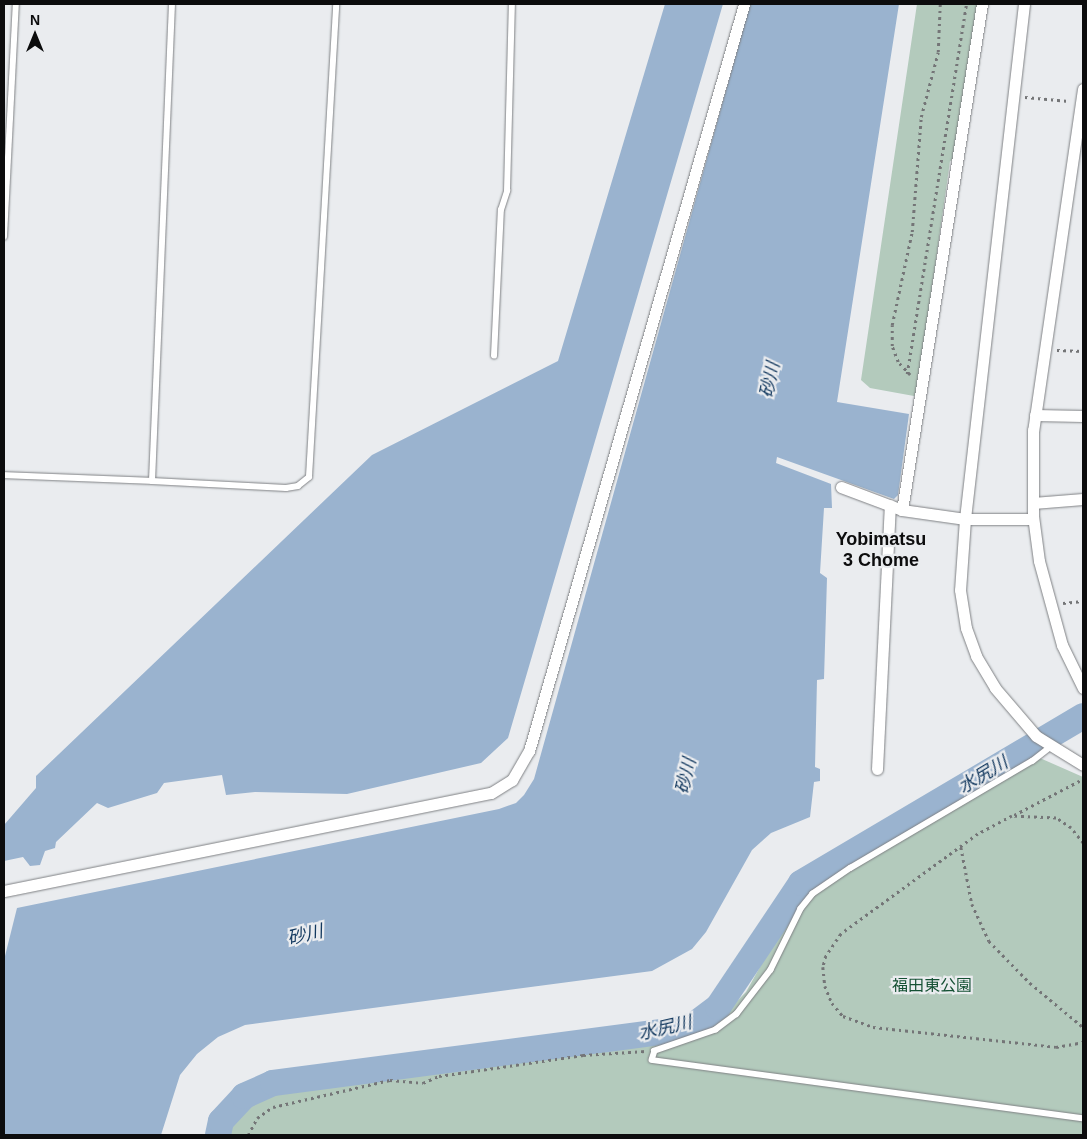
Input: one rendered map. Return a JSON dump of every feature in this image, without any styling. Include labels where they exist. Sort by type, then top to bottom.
[{"type":"street","points":[[4,891],[491,794],[512,780],[529,751],[744,4]]},
{"type":"street","points":[[902,510],[982,4]]},
{"type":"street","points":[[1024,4],[965,520],[960,590],[966,628],[976,656],[995,688],[1036,736],[1048,746],[1083,766]]},
{"type":"street","points":[[1083,89],[1043,350],[1035,415],[1032,503],[1033,519],[1049,605],[1062,645],[1083,688]]},
{"type":"street","points":[[1035,415],[1083,416]]},
{"type":"street","points":[[841,487],[902,510],[965,520],[1033,519]]},
{"type":"street","points":[[1032,503],[1083,499]]},
{"type":"street","points":[[877,770],[890,506]]},
{"type":"lane","points":[[4,237],[16,4]]},
{"type":"lane","points":[[152,481],[172,4]]},
{"type":"lane","points":[[4,476],[286,488],[298,486],[309,477],[336,4]]},
{"type":"lane","points":[[494,356],[501,210],[507,192],[512,4]]},
{"type":"lane","points":[[1048,746],[1033,761],[851,868],[813,894],[801,909],[771,970],[737,1014],[716,1030],[655,1051],[652,1060],[658,1063],[1083,1118]]},
{"type":"path","points":[[940,4],[938,52],[921,117],[912,232],[892,325],[892,346],[898,362],[907,374],[966,4]]},
{"type":"path","points":[[1014,96],[1081,102]]},
{"type":"path","points":[[1043,350],[1083,351]]},
{"type":"path","points":[[1049,605],[1083,601]]},
{"type":"path","points":[[1083,779],[1012,816],[961,847],[841,934],[826,956],[823,967],[825,986],[832,1003],[843,1016],[873,1027],[1056,1047],[1083,1042]]},
{"type":"path","points":[[1012,816],[1056,818],[1071,828],[1083,843]]},
{"type":"path","points":[[961,847],[972,904],[989,941],[1030,983],[1083,1026]]},
{"type":"path","points":[[248,1135],[257,1118],[272,1108],[390,1080],[423,1083],[439,1076],[583,1055],[655,1051]]},
{"type":"green space","points":[[917,4],[978,4],[953,160],[950,161],[917,395],[914,396],[870,388],[861,380]]},
{"type":"green space","name":"福田東公園","points":[[1033,755],[1083,777],[1083,1135],[228,1135],[239,1111],[261,1093],[699,1032],[719,1019],[746,992],[789,915],[807,892],[945,803],[1024,757]]},
{"type":"water","points":[[665,4],[723,4],[508,738],[481,763],[347,794],[255,792],[226,795],[222,775],[164,783],[157,793],[108,808],[97,803],[56,842],[55,848],[45,851],[40,865],[30,866],[23,857],[4,861],[4,825],[36,788],[36,776],[372,455],[558,361]]},
{"type":"water","name":"砂川","points":[[750,4],[899,4],[837,402],[909,414],[898,495],[894,499],[777,457],[776,463],[831,484],[832,508],[824,508],[820,573],[827,578],[824,679],[817,680],[815,767],[820,769],[820,781],[814,782],[810,817],[771,833],[752,850],[706,932],[692,949],[652,971],[245,1025],[218,1037],[197,1054],[180,1075],[161,1135],[4,1135],[4,960],[17,908],[499,809],[516,803],[524,795],[534,779]]},
{"type":"waterway","name":"水尻川","points":[[218,1135],[221,1121],[244,1096],[273,1083],[662,1032],[694,1025],[718,1007],[801,883],[1083,716]]},
{"type":"district","name":"Yobimatsu 3 Chome","points":[[881,550]]}]
